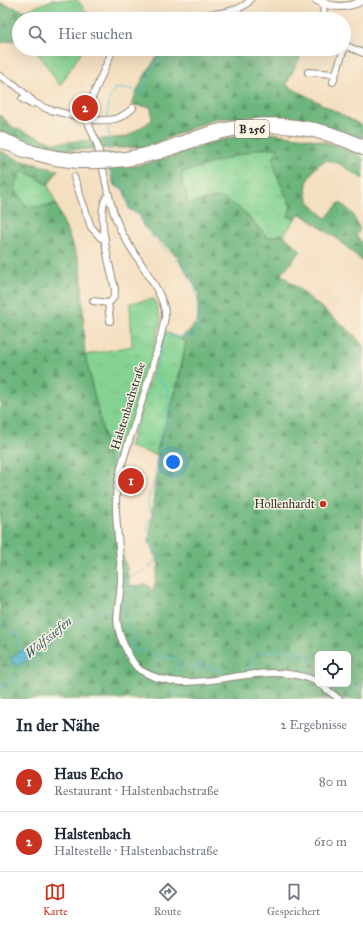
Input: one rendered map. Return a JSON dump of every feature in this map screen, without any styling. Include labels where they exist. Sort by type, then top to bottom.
[{"type":"highway","name":"B 256","points":[[0,143],[24,153],[102,165],[134,161],[222,128],[260,123],[287,123],[316,128],[345,136],[363,144]]},
{"type":"highway","name":"B 256","points":[[158,152],[224,134],[270,128],[319,134],[363,151]]},
{"type":"highway","name":"B 256","points":[[0,136],[55,158]]},
{"type":"main road","points":[[321,1],[343,7],[356,4],[363,0]]},
{"type":"street","points":[[220,12],[236,10],[248,4],[250,0]]},
{"type":"street","points":[[321,1],[322,12]]},
{"type":"street","points":[[351,48],[363,53]]},
{"type":"street","points":[[86,118],[86,112],[102,70],[109,56]]},
{"type":"street","points":[[334,82],[335,74],[341,56]]},
{"type":"street","points":[[308,72],[335,74]]},
{"type":"street","points":[[0,76],[15,85],[35,103],[47,109],[79,117],[114,121],[125,116],[133,108]]},
{"type":"street","points":[[22,99],[32,104],[35,103]]},
{"type":"street","name":"Halstenbachstraße","points":[[86,118],[97,143],[109,195],[122,232],[160,296],[165,309],[148,378],[126,450],[117,486],[121,577],[116,620],[122,642],[138,670],[157,683],[169,688]]},
{"type":"street","points":[[74,177],[91,227],[101,238],[105,238]]},
{"type":"street","points":[[93,301],[108,303],[112,301],[114,296],[115,289],[102,218],[103,205],[106,197],[109,195]]},
{"type":"street","points":[[108,303],[110,321]]},
{"type":"street","points":[[214,687],[256,676],[273,674],[293,674],[315,682]]},
{"type":"street","points":[[324,687],[339,699]]},
{"type":"green space","points":[[52,0],[78,0],[86,12],[25,12]]},
{"type":"green space","points":[[0,3],[25,11],[12,12],[12,41],[0,43]]},
{"type":"green space","points":[[40,56],[79,56],[60,86]]},
{"type":"green space","points":[[157,56],[300,56],[286,85],[363,126],[363,138],[307,122],[275,119],[217,118],[146,147],[66,150],[30,145],[0,131],[0,115],[14,128],[54,143],[126,137],[152,120],[151,107],[131,105],[143,78]]},
{"type":"green space","points":[[269,133],[318,140],[340,147],[363,158],[363,179],[338,163],[326,160],[312,172],[306,190],[310,202],[326,218],[340,202],[352,213],[360,229],[356,235],[363,244],[363,262],[339,240],[301,214],[296,218],[288,217],[291,206],[276,174],[273,159],[278,148],[257,149],[181,173],[188,204],[220,197],[240,208],[268,238],[282,234],[301,251],[281,274],[352,333],[363,345],[363,699],[0,699],[0,151],[19,160],[58,170],[48,185],[23,170],[14,188],[28,208],[56,204],[81,266],[85,355],[115,484],[115,534],[127,568],[129,586],[148,585],[153,592],[159,564],[149,542],[158,455],[157,449],[178,383],[186,342],[181,338],[198,321],[199,293],[177,256],[143,226],[140,216],[129,209],[124,190],[114,185],[109,168],[136,166],[171,157],[207,144],[245,134]]},
{"type":"green space","points":[[278,148],[276,174],[291,206],[288,217],[296,218],[284,235],[282,234],[268,238],[240,208],[188,204],[181,173],[257,149]]},
{"type":"green space","points":[[23,169],[48,185],[56,204],[28,208],[14,188]]},
{"type":"green space","points":[[154,299],[161,320],[140,398],[123,448],[115,484],[85,355],[132,346],[130,303]]},
{"type":"green space","points":[[165,331],[186,342],[173,402],[157,449],[158,455],[129,447]]},
{"type":"water","points":[[24,649],[29,651],[32,657],[16,667],[10,658]]},
{"type":"waterway","points":[[107,118],[108,102],[114,89],[132,89],[138,93],[144,91],[146,82],[151,72],[163,56]]},
{"type":"waterway","points":[[108,123],[110,154]]},
{"type":"waterway","points":[[111,167],[111,174],[113,178],[120,182],[130,208],[141,217],[154,239],[189,272],[195,286],[198,303],[197,325],[194,336],[164,337],[155,378],[165,385],[173,402],[166,407],[167,413],[160,455],[148,501],[148,506],[154,518],[148,521],[147,531],[151,533],[151,545],[159,561],[154,561],[151,567],[147,566],[140,573],[131,575],[126,584],[132,587],[131,592],[125,596],[123,610]]},
{"type":"waterway","name":"Wolfssiefen","points":[[0,689],[67,630],[82,619],[86,620],[102,610],[112,610]]},
{"type":"waterway","points":[[123,611],[135,634],[131,641],[133,649],[137,651],[145,650],[152,657],[162,656],[172,658],[178,661],[177,665],[179,666],[197,668],[198,665],[202,664],[202,669],[210,666],[212,669],[219,670],[222,675]]},
{"type":"waterway","points":[[0,620],[9,630]]},
{"type":"waterway","points":[[12,633],[18,634],[20,640],[19,647],[21,651]]},
{"type":"waterway","points":[[241,672],[247,672],[255,658],[260,654],[272,650],[300,652],[305,658],[310,658],[315,662]]},
{"type":"waterway","points":[[175,679],[178,666]]},
{"type":"waterway","points":[[351,684],[359,688],[363,693]]},
{"type":"waterway","points":[[174,691],[174,693],[181,699]]},
{"type":"place","name":"Halstenbach","points":[[85,108]]},
{"type":"place","name":"Haus Echo","points":[[131,481]]},
{"type":"place","name":"Hollenhardt","points":[[323,504]]}]
